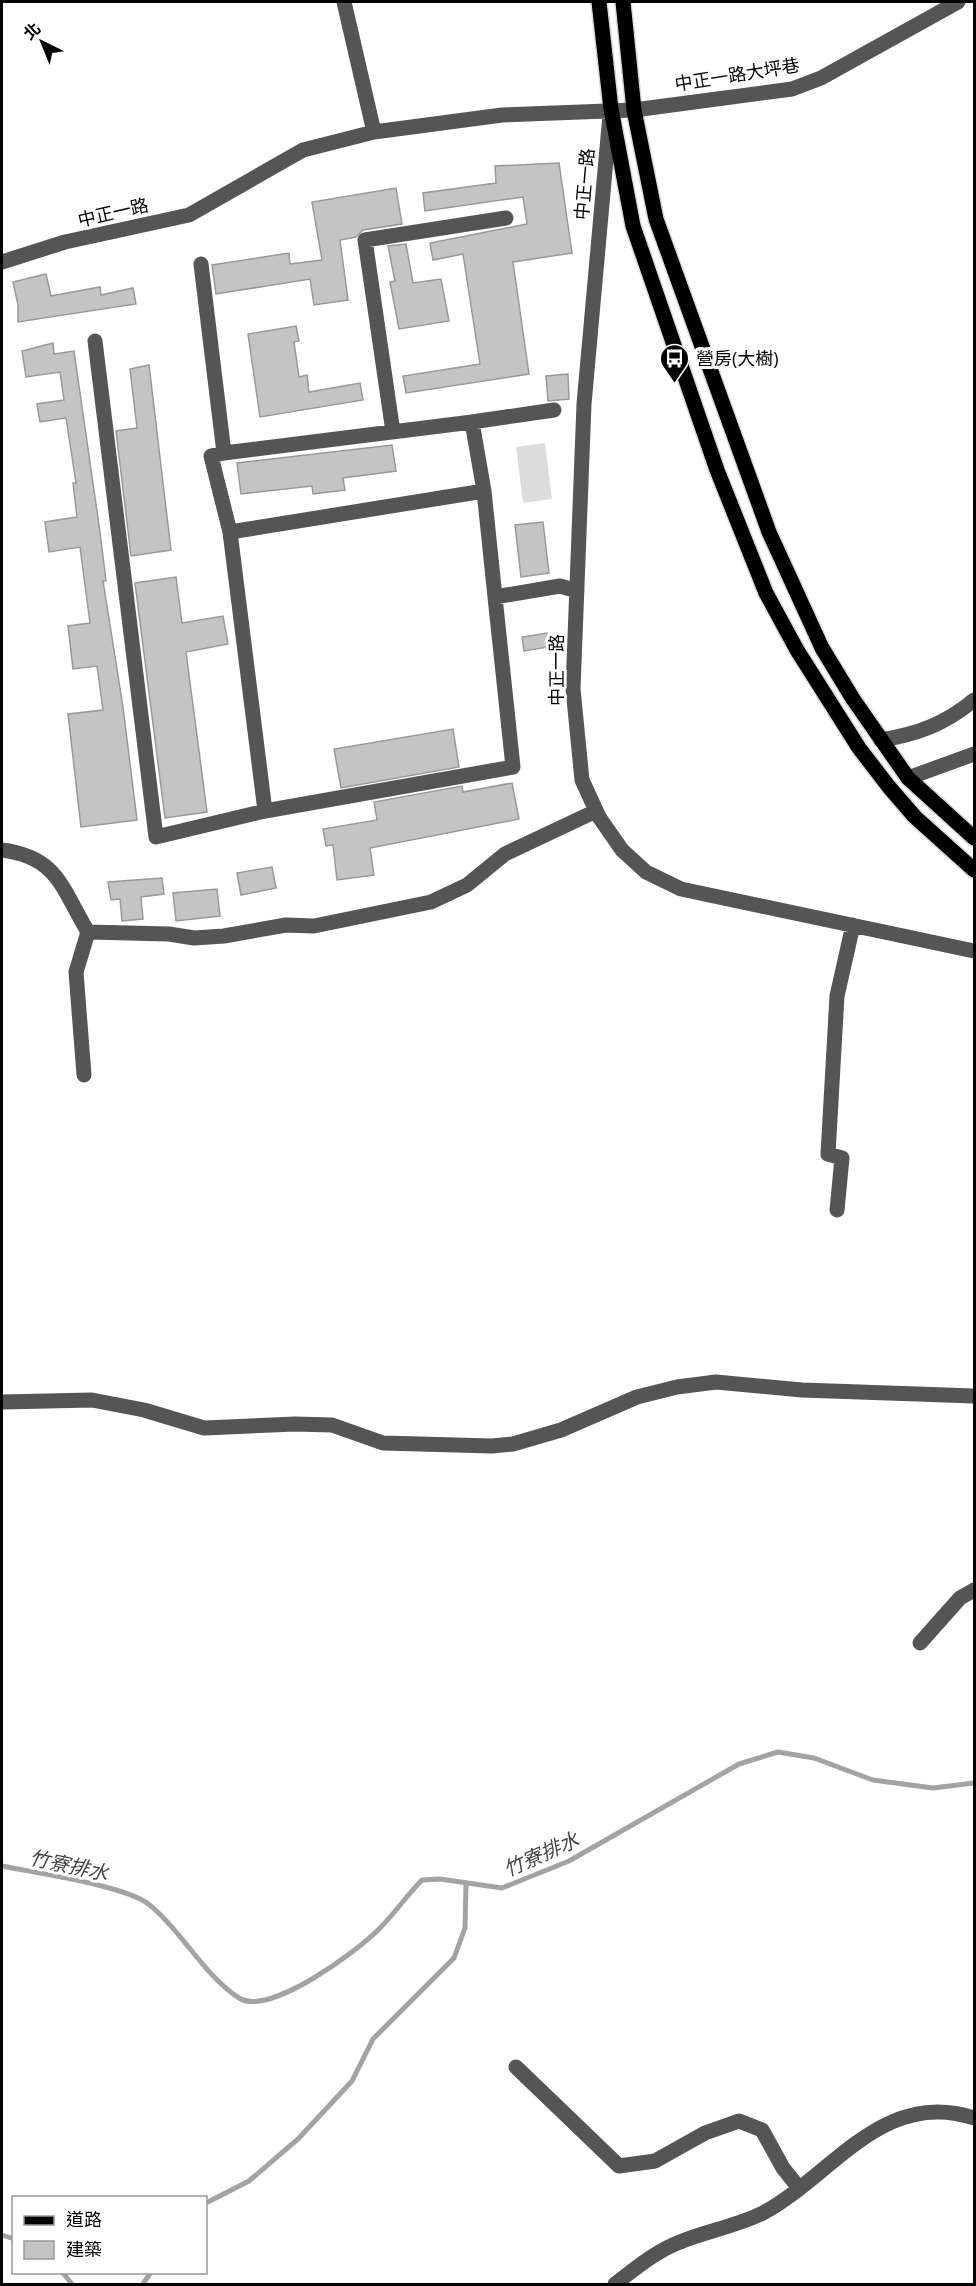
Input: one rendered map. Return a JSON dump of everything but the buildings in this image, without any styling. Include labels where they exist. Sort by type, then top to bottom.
[{"type":"main road","name":"中正一路","points":[[599,2],[611,109],[633,226],[717,470],[766,593],[797,650],[871,764],[915,817],[975,870]]},
{"type":"main road","points":[[623,2],[634,110],[656,219],[769,532],[822,648],[881,740],[908,778],[975,838]]},
{"type":"street","points":[[344,2],[374,132]]},
{"type":"street","points":[[925,2],[928,18]]},
{"type":"street","name":"中正一路大坪巷","points":[[611,109],[634,110],[792,88],[821,78],[958,2]]},
{"type":"street","name":"中正一路","points":[[2,262],[65,242],[189,215],[303,150],[374,132],[502,115],[611,109],[584,404],[573,689],[582,780],[596,811],[622,850],[646,872],[681,889],[975,951]]},
{"type":"street","points":[[393,432],[365,240],[506,218]]},
{"type":"street","points":[[201,264],[224,453]]},
{"type":"street","points":[[95,341],[156,837],[265,812],[513,767],[484,491],[472,422]]},
{"type":"street","points":[[265,812],[230,532],[210,456],[554,410]]},
{"type":"street","points":[[230,532],[484,491]]},
{"type":"street","points":[[495,597],[560,586],[577,591]]},
{"type":"street","points":[[881,740],[936,725],[952,718],[975,700]]},
{"type":"street","points":[[908,778],[965,755],[975,754]]},
{"type":"street","points":[[88,932],[168,934],[194,938],[224,936],[286,926],[314,926],[431,903],[467,885],[505,854],[596,811]]},
{"type":"street","points":[[2,850],[34,856],[54,872],[88,932],[76,972],[84,1075]]},
{"type":"street","points":[[837,1210],[842,1158],[828,1154],[837,996],[853,925]]},
{"type":"street","points":[[2,1402],[92,1400],[144,1410],[204,1428],[295,1424],[332,1425],[383,1443],[492,1446],[513,1444],[561,1430],[637,1397],[677,1387],[716,1382],[802,1390],[975,1396]]},
{"type":"street","points":[[920,1643],[960,1598],[975,1590]]},
{"type":"street","points":[[516,2067],[619,2166],[655,2161],[705,2133],[739,2121],[762,2130],[783,2168],[799,2188]]},
{"type":"street","points":[[615,2284],[639,2265],[678,2243],[762,2213],[799,2188],[866,2134],[901,2118],[952,2110],[975,2118]]},
{"type":"shaded area","points":[[545,443],[552,499],[523,503],[516,447]]},
{"type":"waterway","name":"竹寮排水","points":[[2,1866],[99,1885],[147,1903],[170,1925],[215,1978],[239,1998],[253,2001],[271,1998],[291,1990],[334,1965],[380,1928],[422,1880],[440,1879],[502,1888],[569,1861],[739,1764],[778,1752],[814,1758],[873,1780],[933,1788],[974,1783]]},
{"type":"waterway","points":[[207,2202],[249,2181],[298,2139],[352,2081],[373,2039],[454,1958],[465,1928],[466,1883]]},
{"type":"waterway","points":[[2,2235],[12,2238]]},
{"type":"waterway","points":[[64,2274],[72,2284]]},
{"type":"waterway","points":[[143,2284],[150,2274]]},
{"type":"place","name":"營房(大樹)","points":[[675,384]]}]
